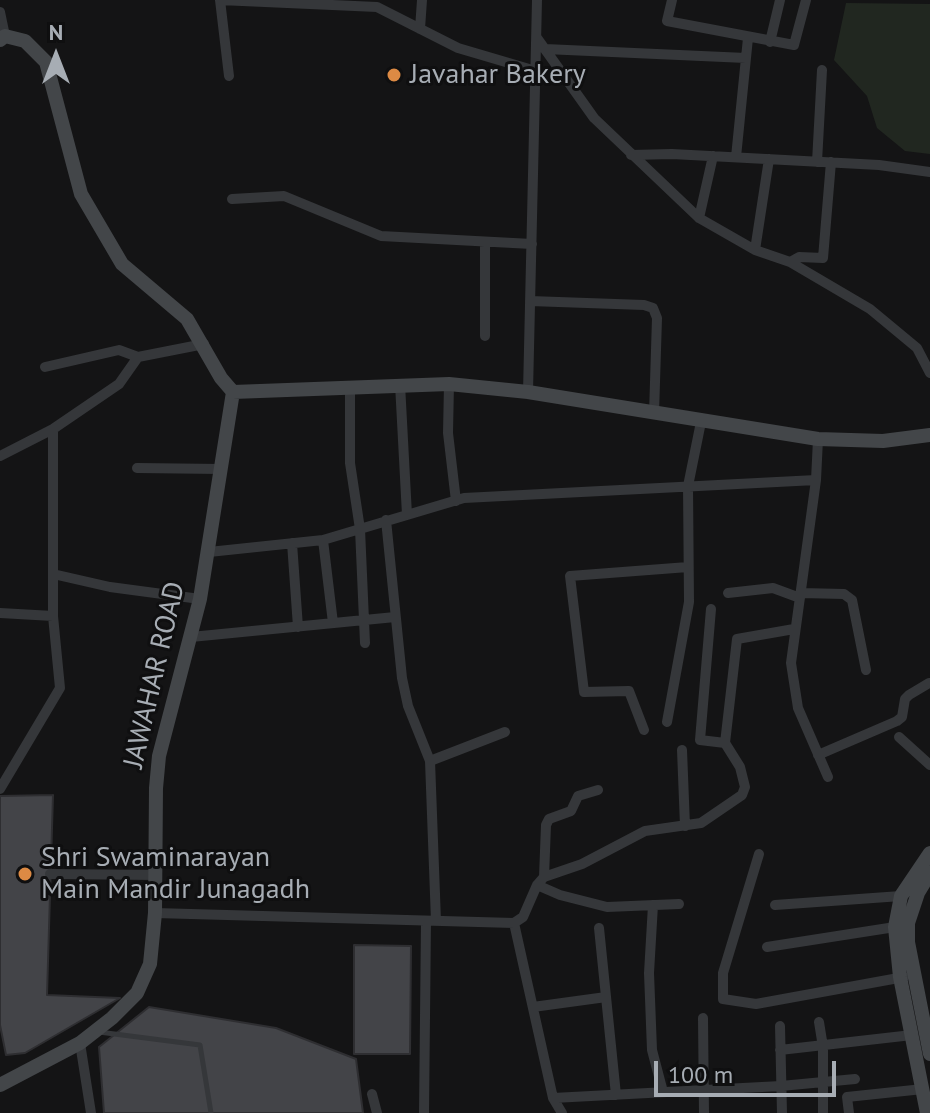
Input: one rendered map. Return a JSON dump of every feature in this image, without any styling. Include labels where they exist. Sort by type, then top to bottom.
[{"type":"street","points":[[229,76],[220,0],[345,3],[377,7],[458,48],[536,71]]},
{"type":"street","points":[[420,29],[422,0]]},
{"type":"street","points":[[528,392],[537,0]]},
{"type":"street","points":[[672,0],[667,21],[794,45],[806,0]]},
{"type":"street","points":[[770,42],[780,0]]},
{"type":"street","points":[[0,12],[2,38],[25,41],[46,62],[81,194],[122,264],[187,319],[221,378],[233,392],[449,384],[528,392],[818,439],[883,441],[930,435]]},
{"type":"street","points":[[537,38],[594,118],[699,218],[755,250],[790,262],[870,309],[917,348],[930,373]]},
{"type":"street","points":[[736,157],[748,38]]},
{"type":"street","points":[[545,49],[746,58]]},
{"type":"street","points":[[817,162],[822,70]]},
{"type":"street","points":[[631,155],[831,162],[930,172]]},
{"type":"street","points":[[699,218],[713,156]]},
{"type":"street","points":[[755,250],[769,159]]},
{"type":"street","points":[[790,262],[799,257],[823,258],[831,162]]},
{"type":"street","points":[[232,199],[284,196],[381,236],[532,244]]},
{"type":"street","points":[[485,242],[485,336]]},
{"type":"street","points":[[530,301],[644,305],[653,308],[657,318],[654,414]]},
{"type":"street","points":[[45,367],[119,350],[138,357],[204,344]]},
{"type":"street","points":[[1,452],[53,429],[119,384],[138,357]]},
{"type":"street","points":[[400,384],[407,515]]},
{"type":"street","points":[[449,384],[448,433],[456,501]]},
{"type":"street","points":[[350,386],[350,463],[360,529],[365,643]]},
{"type":"street","name":"JAWAHAR ROAD","points":[[0,1085],[95,1032],[137,993],[150,964],[157,875],[156,788],[159,756],[200,599],[233,392]]},
{"type":"street","points":[[667,722],[689,602],[688,486],[701,422]]},
{"type":"street","points":[[0,789],[60,688],[53,616],[53,429]]},
{"type":"street","points":[[818,439],[816,480],[791,663],[792,686],[798,708],[828,777]]},
{"type":"street","points":[[137,468],[221,469]]},
{"type":"street","points":[[209,552],[323,540],[456,501],[816,480]]},
{"type":"street","points":[[386,520],[395,617],[408,706],[430,761],[431,921],[424,1113]]},
{"type":"street","points":[[323,540],[333,623]]},
{"type":"street","points":[[292,543],[298,627]]},
{"type":"street","points":[[644,730],[629,691],[584,692],[570,576],[688,567]]},
{"type":"street","points":[[53,574],[119,589],[200,599]]},
{"type":"street","points":[[728,593],[773,588],[800,596],[849,596],[854,606],[866,670]]},
{"type":"street","points":[[711,609],[700,740],[725,743]]},
{"type":"street","points":[[0,613],[53,616]]},
{"type":"street","points":[[191,637],[395,617]]},
{"type":"street","points":[[540,881],[582,864],[645,831],[701,823],[742,795],[745,787],[740,767],[725,743],[737,639],[794,629]]},
{"type":"street","points":[[818,755],[897,721],[902,717],[905,699],[929,683]]},
{"type":"street","points":[[430,761],[505,732]]},
{"type":"street","points":[[899,737],[930,765]]},
{"type":"street","points":[[682,750],[685,826]]},
{"type":"street","points":[[155,913],[514,923],[523,917],[540,881],[549,819],[571,811],[578,796],[598,790]]},
{"type":"street","points":[[930,853],[901,896],[895,927],[930,1054]]},
{"type":"street","points":[[759,854],[723,973],[723,999],[756,1004],[908,976]]},
{"type":"street","points":[[927,1113],[912,1035],[908,923],[918,893],[930,873]]},
{"type":"street","points":[[50,874],[157,875]]},
{"type":"street","points":[[540,881],[560,895],[607,907],[679,904]]},
{"type":"street","points":[[775,905],[901,896]]},
{"type":"street","points":[[653,905],[649,973],[652,1050],[663,1092]]},
{"type":"street","points":[[514,923],[553,1098],[562,1113]]},
{"type":"street","points":[[767,947],[895,927]]},
{"type":"street","points":[[599,928],[616,1095]]},
{"type":"street","points":[[533,1007],[606,997]]},
{"type":"street","points":[[703,1018],[704,1113]]},
{"type":"street","points":[[819,1022],[823,1047],[823,1113]]},
{"type":"street","points":[[780,1026],[782,1113]]},
{"type":"street","points":[[780,1050],[912,1035]]},
{"type":"street","points":[[80,1043],[91,1113]]},
{"type":"street","points":[[553,1098],[855,1079]]},
{"type":"street","points":[[849,1113],[847,1097],[923,1089]]},
{"type":"street","points":[[372,1094],[377,1113]]},
{"type":"lane","points":[[95,1032],[200,1045],[211,1113]]},
{"type":"shaded area","points":[[846,3],[930,4],[930,154],[905,151],[877,128],[867,96],[834,60]]},
{"type":"building","name":"Shri Swaminarayan Main Mandir Junagadh","points":[[53,795],[47,995],[120,998],[25,1053],[6,1055],[0,1025],[0,796]]},
{"type":"building","points":[[354,945],[411,946],[410,1054],[354,1054]]},
{"type":"building","points":[[149,1007],[276,1028],[356,1059],[363,1113],[104,1113],[99,1047]]},
{"type":"place","name":"Javahar Bakery","points":[[394,75]]},
{"type":"place","name":"Shri Swaminarayan Main Mandir Junagadh","points":[[25,874]]}]
